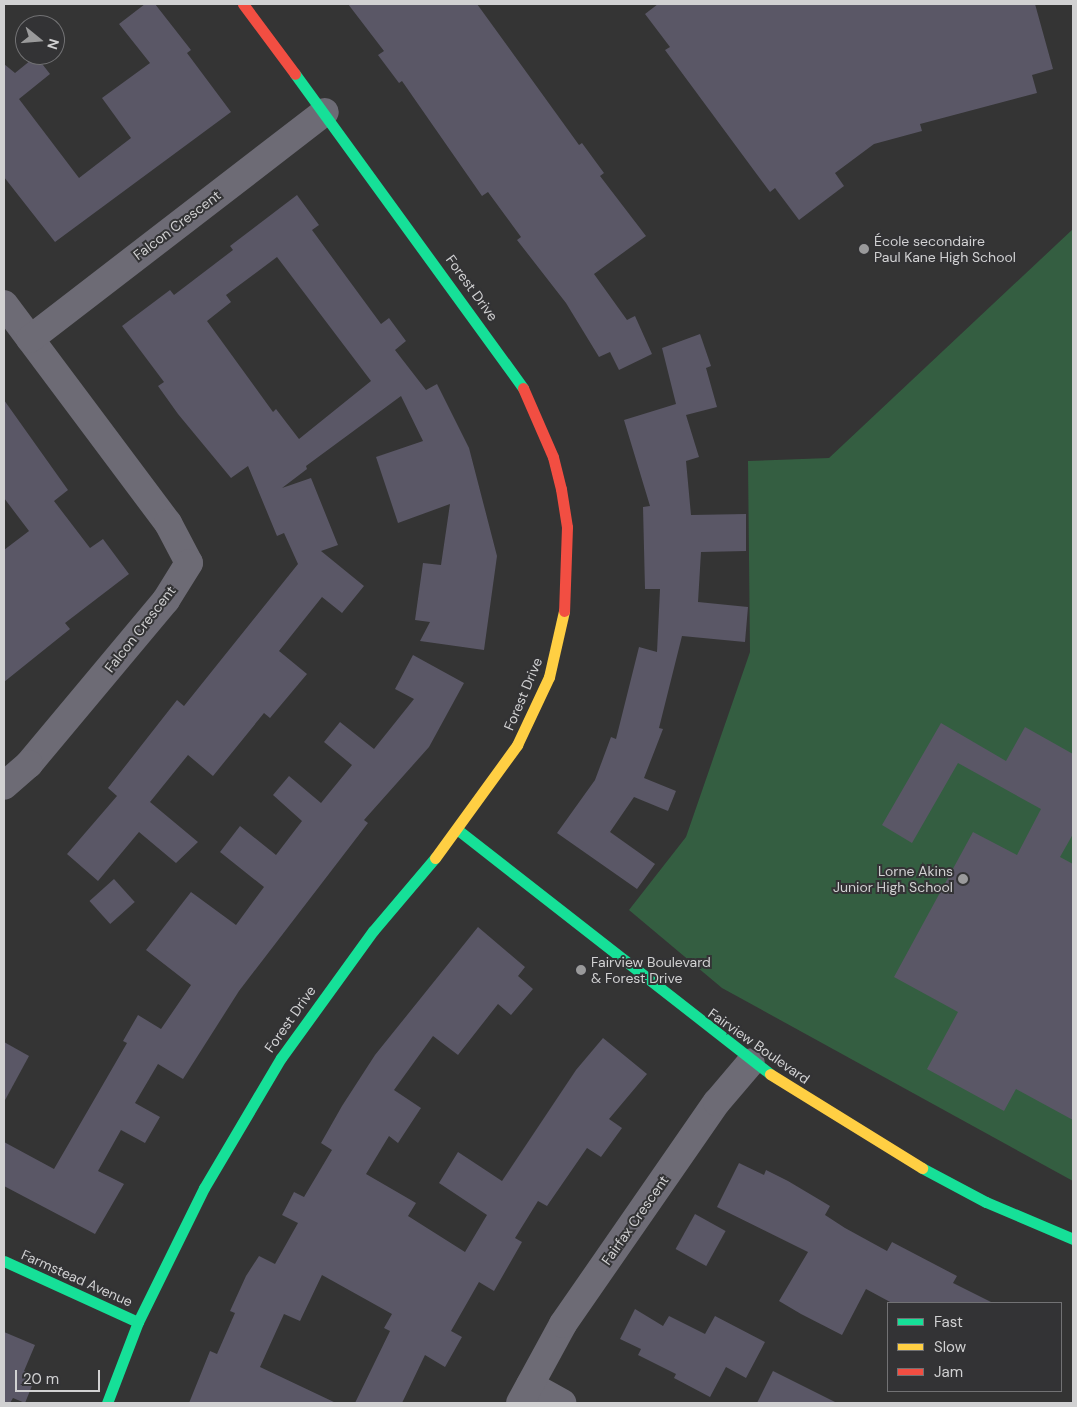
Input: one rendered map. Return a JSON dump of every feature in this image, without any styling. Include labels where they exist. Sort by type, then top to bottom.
[{"type":"street","name":"Forest Drive","points":[[107,1403],[138,1322],[204,1188],[281,1058],[373,931],[458,830],[517,746],[549,677],[566,603],[568,546],[561,489],[542,426],[511,367],[325,112],[243,4]]},
{"type":"street","name":"Falcon Crescent","points":[[30,339],[325,112]]},
{"type":"street","name":"Falcon Crescent","points":[[4,304],[168,523],[189,563],[166,600],[104,675],[29,764],[4,786]]},
{"type":"street","name":"Fairview Boulevard","points":[[458,830],[751,1062],[889,1150],[986,1202],[1073,1239]]},
{"type":"street","name":"Fairfax Crescent","points":[[562,1403],[525,1394],[563,1324],[717,1102],[751,1062]]},
{"type":"street","name":"Farmstead Avenue","points":[[4,1261],[138,1322]]},
{"type":"green space","points":[[1073,229],[1073,1181],[722,988],[629,910],[686,837],[750,652],[748,461],[829,458]]},
{"type":"building","points":[[145,4],[155,4],[191,50],[187,53],[231,112],[55,242],[4,177],[4,64],[15,73],[25,65],[43,65],[50,74],[19,99],[79,178],[131,138],[102,98],[150,63],[119,24]]},
{"type":"building","points":[[348,4],[477,4],[579,145],[582,143],[604,173],[600,176],[646,236],[594,274],[627,320],[635,316],[652,354],[619,370],[610,352],[599,357],[566,303],[517,240],[521,237],[488,192],[482,196],[402,81],[399,83],[378,55],[384,51]]},
{"type":"building","points":[[658,4],[1035,4],[1053,69],[1032,75],[1037,93],[920,124],[922,131],[874,144],[835,173],[844,186],[799,220],[775,188],[770,192],[665,50],[670,47],[645,14]]},
{"type":"building","points":[[297,195],[319,225],[312,230],[381,324],[389,318],[406,341],[395,350],[426,390],[437,384],[469,448],[497,556],[484,650],[420,641],[430,622],[415,620],[423,563],[441,565],[450,504],[398,523],[376,457],[423,441],[401,396],[306,466],[307,469],[282,488],[311,478],[338,545],[321,551],[364,586],[342,613],[322,597],[279,651],[307,674],[270,718],[264,713],[213,776],[188,755],[150,802],[198,842],[176,863],[139,832],[98,881],[67,854],[117,796],[108,788],[177,700],[184,706],[298,564],[284,533],[277,536],[248,466],[231,478],[178,414],[158,386],[164,382],[122,326],[170,290],[174,295],[233,250],[230,246]],"holes":[[[277,257],[371,381],[299,439],[276,409],[273,412],[207,321],[231,302],[226,295]]]},
{"type":"building","points":[[700,334],[711,366],[706,368],[717,407],[686,415],[699,457],[686,461],[691,515],[746,514],[746,551],[701,552],[698,602],[748,607],[745,642],[682,636],[659,728],[663,729],[644,778],[676,791],[668,811],[634,797],[610,832],[655,864],[637,889],[557,833],[595,780],[611,737],[616,739],[639,647],[657,652],[660,589],[645,589],[643,507],[650,506],[624,420],[676,404],[662,348]]},
{"type":"building","points":[[4,400],[68,490],[54,501],[90,548],[103,539],[129,574],[65,623],[70,629],[4,682],[4,550],[29,531],[4,498]]},
{"type":"building","points":[[413,655],[464,683],[429,747],[364,820],[368,823],[239,991],[183,1079],[158,1064],[135,1103],[160,1117],[145,1143],[121,1130],[98,1171],[124,1184],[95,1234],[4,1186],[4,1142],[54,1169],[127,1043],[123,1041],[138,1015],[161,1029],[191,985],[146,950],[191,892],[236,925],[264,887],[220,852],[240,826],[276,855],[302,821],[273,795],[289,776],[321,803],[352,765],[324,742],[340,722],[374,749],[414,699],[395,689]]},
{"type":"building","points":[[941,723],[1006,761],[1025,727],[1073,754],[1073,834],[1060,857],[1073,864],[1073,1120],[1016,1089],[1004,1111],[927,1069],[958,1012],[894,977],[973,832],[1017,855],[1041,809],[958,763],[912,843],[882,825]]},
{"type":"building","points":[[114,879],[135,902],[110,924],[89,901]]},
{"type":"building","points":[[478,927],[525,967],[518,976],[533,989],[511,1015],[498,1004],[458,1055],[433,1036],[394,1090],[421,1108],[398,1143],[389,1136],[366,1174],[416,1203],[408,1216],[465,1252],[487,1215],[439,1183],[458,1152],[502,1181],[576,1070],[603,1038],[647,1074],[609,1119],[622,1128],[601,1157],[587,1148],[547,1206],[538,1201],[515,1238],[522,1242],[494,1291],[479,1282],[451,1331],[462,1337],[445,1367],[425,1355],[402,1403],[355,1403],[390,1331],[384,1328],[392,1314],[322,1275],[300,1321],[284,1314],[260,1367],[336,1403],[189,1403],[210,1351],[217,1354],[235,1313],[230,1311],[246,1276],[259,1256],[275,1264],[298,1223],[282,1215],[294,1192],[304,1197],[332,1150],[321,1143],[342,1106],[375,1055]]},
{"type":"building","points":[[4,1042],[29,1056],[4,1102]]},
{"type":"building","points":[[739,1163],[764,1175],[766,1170],[830,1206],[825,1215],[845,1228],[887,1251],[892,1242],[957,1276],[953,1283],[991,1302],[890,1302],[866,1289],[842,1335],[779,1301],[808,1252],[717,1207]]},
{"type":"building","points":[[695,1214],[726,1231],[706,1266],[676,1249]]},
{"type":"building","points":[[635,1309],[663,1326],[669,1316],[705,1334],[715,1316],[765,1342],[746,1378],[726,1367],[710,1397],[674,1378],[676,1374],[638,1355],[641,1349],[620,1339]]},
{"type":"building","points":[[4,1332],[35,1345],[24,1371],[36,1376],[25,1403],[13,1398],[10,1403],[4,1403]]},
{"type":"building","points":[[773,1371],[837,1403],[757,1403]]},
{"type":"traffic: fast","points":[[295,74],[523,388]]},
{"type":"traffic: fast","points":[[458,830],[770,1074]]},
{"type":"traffic: fast","points":[[107,1403],[138,1322],[204,1188],[281,1058],[373,931],[435,858]]},
{"type":"traffic: fast","points":[[922,1168],[986,1202],[1073,1239]]},
{"type":"traffic: fast","points":[[4,1261],[138,1322]]},
{"type":"traffic: slow","points":[[435,858],[517,745],[549,677],[564,611]]},
{"type":"traffic: slow","points":[[770,1074],[922,1168]]},
{"type":"traffic: jam","points":[[243,4],[295,74]]},
{"type":"traffic: jam","points":[[523,388],[553,457],[561,489],[567,527],[564,611]]},
{"type":"place","name":"École secondaire Paul Kane High School","points":[[864,249]]},
{"type":"place","name":"Lorne Akins Junior High School","points":[[963,879]]},
{"type":"place","name":"Fairview Boulevard & Forest Drive","points":[[581,970]]}]
